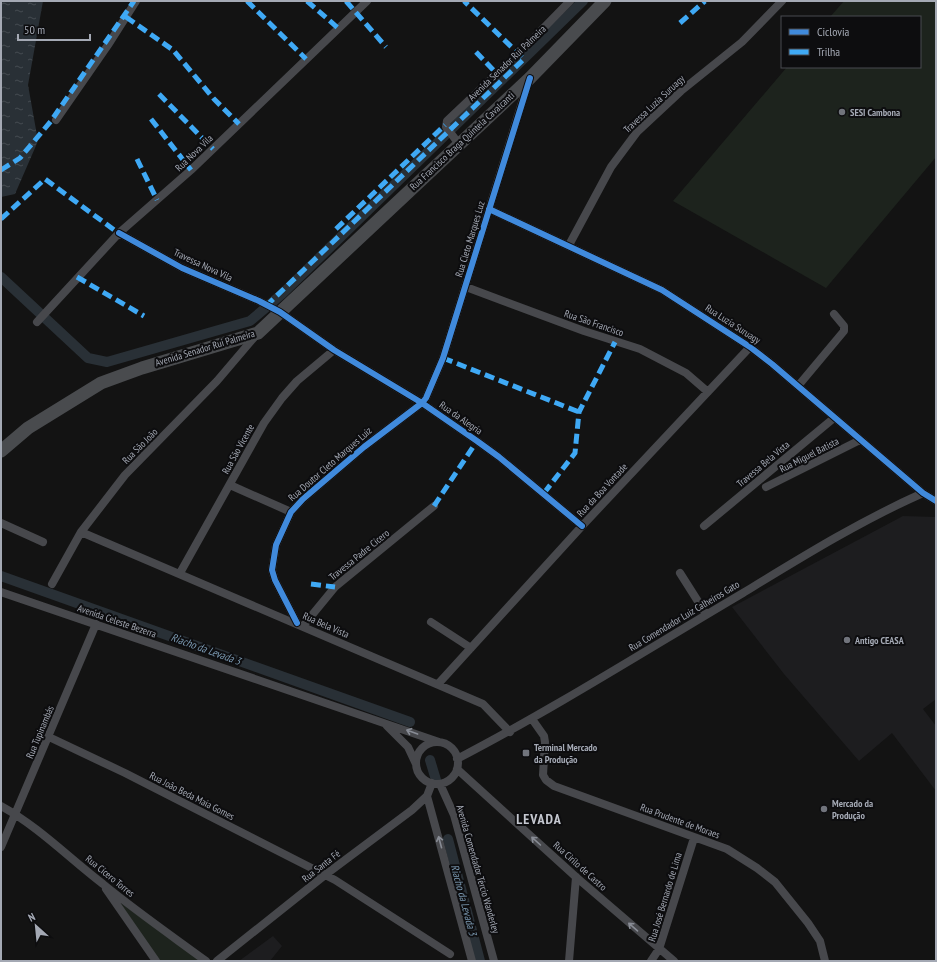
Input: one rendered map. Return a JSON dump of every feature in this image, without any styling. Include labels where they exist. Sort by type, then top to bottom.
[{"type":"main road","name":"Rua Francisco Braga Quintela Cavalcanti","points":[[404,196],[456,140],[530,78],[605,1]]},
{"type":"main road","name":"Avenida Senador Rui Palmeira","points":[[1,451],[28,428],[101,383],[142,368],[258,333],[278,311],[404,196]]},
{"type":"street","points":[[56,120],[108,45],[136,1]]},
{"type":"street","name":"Rua Nova Vila","points":[[41,318],[119,233],[191,170],[366,1]]},
{"type":"street","name":"Avenida Senador Rui Palmeira","points":[[456,140],[446,126],[447,121],[522,50],[570,1]]},
{"type":"street","name":"Travessa Luzia Suruagy","points":[[569,245],[611,167],[637,132],[681,91],[742,42],[782,1]]},
{"type":"street","name":"Rua Cleto Marques Luz","points":[[422,403],[430,392],[443,358],[530,78]]},
{"type":"street","name":"Rua Luzia Suruagy","points":[[490,209],[662,290],[750,347],[923,493],[936,501]]},
{"type":"street","name":"Travessa Nova Vila","points":[[119,233],[182,268],[278,311]]},
{"type":"street","name":"Rua São Francisco","points":[[466,287],[584,331],[640,349],[686,373],[708,392]]},
{"type":"street","name":"Rua da Alegria","points":[[278,311],[334,350],[422,403],[499,457],[582,526]]},
{"type":"street","points":[[798,386],[844,331],[844,326],[834,314]]},
{"type":"street","name":"Rua São João","points":[[52,584],[81,532],[125,476],[217,381],[258,333]]},
{"type":"street","name":"Rua da Boa Vontade","points":[[439,684],[582,526],[750,347]]},
{"type":"street","name":"Rua São Vicente","points":[[180,573],[264,423],[282,398],[298,381],[334,350]]},
{"type":"street","name":"Rua Doutor Cleto Marques Luiz","points":[[300,624],[274,580],[272,570],[276,545],[291,512],[303,499],[364,447],[422,403]]},
{"type":"street","name":"Travessa Bela Vista","points":[[704,526],[834,418]]},
{"type":"street","name":"Rua Miguel Batista","points":[[766,487],[860,440]]},
{"type":"street","points":[[230,485],[291,512]]},
{"type":"street","name":"Rua Comendador Luiz Calheiros Gato","points":[[457,759],[510,732],[823,545],[890,508],[923,493]]},
{"type":"street","name":"Travessa Padre Cícero","points":[[300,624],[336,587],[434,506]]},
{"type":"street","points":[[1,523],[43,542]]},
{"type":"street","name":"Rua Bela Vista","points":[[81,532],[180,573],[238,600],[300,624],[402,670],[439,684],[483,704],[510,732]]},
{"type":"street","points":[[680,573],[706,614]]},
{"type":"street","name":"Avenida Celeste Bezerra","points":[[1,592],[439,742]]},
{"type":"street","points":[[431,622],[471,648]]},
{"type":"street","name":"Rua Tupinambás","points":[[1,847],[16,815],[96,624]]},
{"type":"street","name":"Rua Prudente de Moraes","points":[[532,718],[544,736],[543,775],[546,780],[554,786],[727,849],[757,868],[775,882],[796,908],[820,941],[825,961]]},
{"type":"street","name":"Avenida Celeste Bezerra","points":[[384,724],[408,747],[416,764]]},
{"type":"street","name":"Rua João Beda Maia Gomes","points":[[49,737],[125,773],[325,875],[450,954]]},
{"type":"street","points":[[439,742],[451,748],[457,759],[457,769],[450,779],[436,783],[421,776],[416,764],[417,757],[425,746],[439,742]]},
{"type":"street","name":"Rua Cirilo de Castro","points":[[457,769],[576,877],[674,961]]},
{"type":"street","name":"Rua Santa Fé","points":[[217,961],[325,875],[412,810],[427,796],[436,783]]},
{"type":"street","name":"Avenida Comendador Tércio Wanderley","points":[[436,783],[454,815],[494,959]]},
{"type":"street","points":[[427,796],[472,961]]},
{"type":"street","name":"Rua Cícero Torres","points":[[1,806],[16,815],[103,884],[206,961]]},
{"type":"street","name":"Rua José Bernardo de Lima","points":[[651,961],[659,949],[694,838]]},
{"type":"street","points":[[568,961],[576,877]]},
{"type":"street","points":[[103,884],[156,961]]},
{"type":"street","points":[[494,959],[502,961]]},
{"type":"shaded area","name":"SESI Cambona","points":[[844,1],[936,1],[936,157],[826,288],[673,201],[786,68],[921,68],[921,16],[831,16]]},
{"type":"shaded area","name":"Antigo CEASA","points":[[903,516],[936,517],[936,699],[923,709],[936,726],[936,791],[892,733],[859,761],[784,674],[732,607]]},
{"type":"shaded area","points":[[118,901],[201,961],[160,961]]},
{"type":"shaded area","points":[[273,936],[282,946],[270,961],[239,961]]},
{"type":"water","points":[[1,1],[43,1],[28,85],[38,141],[15,194],[1,197]]},
{"type":"waterway","points":[[1,277],[88,358],[107,362],[250,321],[282,294],[583,1]]},
{"type":"waterway","name":"Riacho da Levada 3","points":[[1,576],[410,722]]},
{"type":"waterway","name":"Riacho da Levada 3","points":[[430,760],[436,780]]},
{"type":"waterway","name":"Riacho da Levada 3","points":[[448,839],[480,961]]},
{"type":"marked path","points":[[1,170],[20,158],[51,121],[134,1]]},
{"type":"marked path","points":[[247,1],[306,59]]},
{"type":"marked path","points":[[307,1],[338,28]]},
{"type":"marked path","points":[[346,1],[386,47]]},
{"type":"marked path","points":[[266,306],[524,59],[464,1]]},
{"type":"marked path","points":[[680,23],[705,1]]},
{"type":"marked path","points":[[126,17],[173,50],[214,99],[239,124]]},
{"type":"marked path","points":[[476,52],[497,74]]},
{"type":"marked path","points":[[159,94],[213,149]]},
{"type":"marked path","points":[[151,119],[191,170]]},
{"type":"marked path","points":[[336,229],[445,125]]},
{"type":"marked path","points":[[137,159],[157,200]]},
{"type":"marked path","points":[[1,219],[45,179],[121,235]]},
{"type":"marked path","points":[[77,277],[144,316]]},
{"type":"marked path","points":[[544,493],[575,453],[579,412],[615,342]]},
{"type":"marked path","points":[[443,358],[579,412]]},
{"type":"marked path","points":[[434,506],[477,441]]},
{"type":"marked path","points":[[311,584],[335,587]]},
{"type":"cycle path","points":[[297,623],[275,580],[272,570],[276,545],[291,512],[303,499],[364,447],[422,403],[426,398],[443,358],[530,78]]},
{"type":"cycle path","points":[[489,209],[662,290],[750,347],[923,493],[936,501]]},
{"type":"cycle path","points":[[119,233],[182,268],[259,301],[280,312],[334,350],[422,403],[477,441],[499,457],[582,526]]},
{"type":"place","name":"SESI Cambona","points":[[842,112]]},
{"type":"place","name":"Antigo CEASA","points":[[847,640]]},
{"type":"place","name":"Terminal Mercado da Produção","points":[[526,753]]},
{"type":"place","name":"Mercado da Produção","points":[[824,809]]},
{"type":"district","name":"LEVADA","points":[[539,819]]}]
